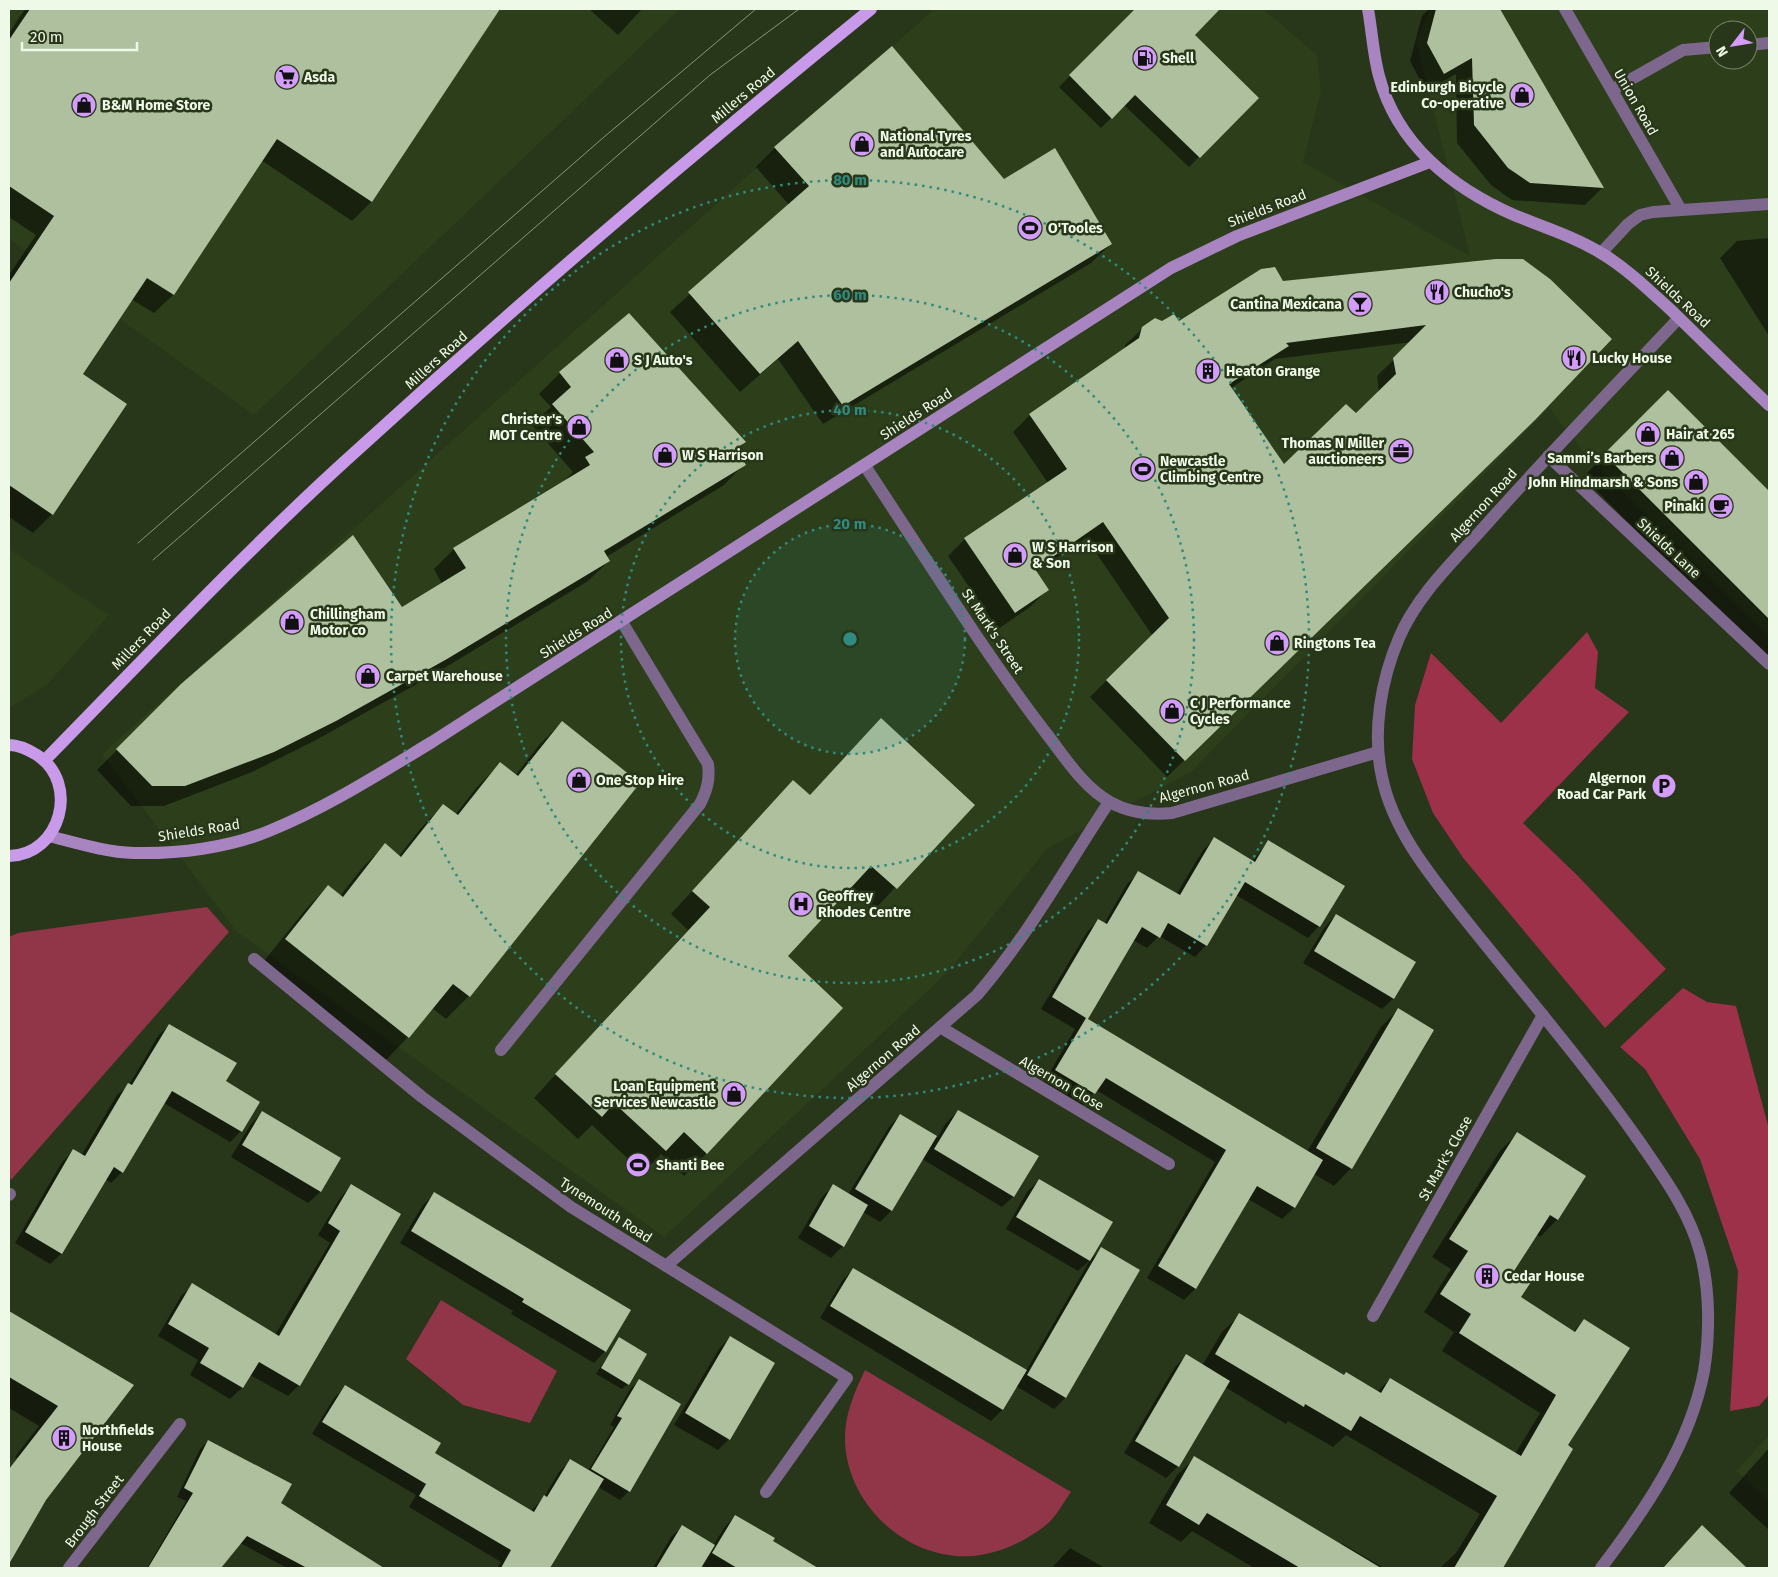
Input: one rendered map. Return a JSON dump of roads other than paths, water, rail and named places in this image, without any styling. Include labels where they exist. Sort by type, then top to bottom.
[{"type":"main road","name":"Millers Road","points":[[45,760],[182,620],[341,464],[708,142],[871,9]]},
{"type":"main road","points":[[1370,12],[1372,46],[1388,102],[1412,143],[1430,162]]},
{"type":"main road","name":"Shields Road","points":[[49,836],[90,847],[132,853],[168,852],[226,844],[268,832],[360,786],[622,622],[1132,291],[1171,268],[1237,236],[1430,162],[1460,186],[1488,203],[1568,236],[1601,253],[1628,272],[1679,318],[1769,405]]},
{"type":"main road","points":[[9,745],[30,750],[45,760],[56,775],[62,793],[61,810],[49,836],[25,854],[9,856]]},
{"type":"street","name":"Union Road","points":[[1565,9],[1681,210]]},
{"type":"street","points":[[1612,90],[1683,50],[1708,48]]},
{"type":"street","points":[[1601,253],[1628,224],[1640,216],[1681,210],[1769,204]]},
{"type":"street","name":"Algernon Road","points":[[666,1266],[977,995],[998,971],[1109,802],[1151,815],[1172,813],[1378,752],[1378,725],[1390,664],[1399,638],[1410,616],[1429,589],[1548,456],[1679,318]]},
{"type":"street","name":"Shields Lane","points":[[1548,456],[1769,664]]},
{"type":"street","name":"St Mark's Street","points":[[864,466],[1027,709],[1072,768],[1109,802]]},
{"type":"street","points":[[501,1050],[700,804],[710,778],[708,764],[622,622]]},
{"type":"street","points":[[1378,752],[1388,800],[1407,838],[1446,893],[1618,1111],[1663,1176],[1686,1214],[1700,1252],[1706,1288],[1708,1330],[1704,1372],[1690,1417],[1658,1486],[1630,1529],[1601,1568]]},
{"type":"street","name":"Tynemouth Road","points":[[254,959],[422,1097],[571,1207],[847,1378],[766,1492]]},
{"type":"street","name":"St Mark's Close","points":[[1373,1316],[1543,1015]]},
{"type":"street","name":"Algernon Close","points":[[940,1027],[1169,1164]]},
{"type":"street","name":"Brough Street","points":[[69,1568],[180,1424]]},
{"type":"tram line","points":[[138,543],[604,137],[756,9]]},
{"type":"tram line","points":[[153,560],[710,75],[799,9]]},
{"type":"place","name":"Shell","points":[[1145,58]]},
{"type":"place","name":"Asda","points":[[287,77]]},
{"type":"place","name":"Edinburgh Bicycle Co-operative","points":[[1522,95]]},
{"type":"place","name":"B&M Home Store","points":[[84,105]]},
{"type":"place","name":"National Tyres and Autocare","points":[[862,144]]},
{"type":"place","name":"O'Tooles","points":[[1030,228]]},
{"type":"place","name":"Chucho's","points":[[1437,292]]},
{"type":"place","name":"Cantina Mexicana","points":[[1360,304]]},
{"type":"place","name":"Lucky House","points":[[1574,358]]},
{"type":"place","name":"S J Auto's","points":[[617,360]]},
{"type":"place","name":"Heaton Grange","points":[[1208,371]]},
{"type":"place","name":"Christer's MOT Centre","points":[[579,427]]},
{"type":"place","name":"Hair at 265","points":[[1648,434]]},
{"type":"place","name":"Thomas N Miller auctioneers","points":[[1401,451]]},
{"type":"place","name":"W S Harrison","points":[[665,455]]},
{"type":"place","name":"Sammi’s Barbers","points":[[1672,458]]},
{"type":"place","name":"Newcastle Climbing Centre","points":[[1143,469]]},
{"type":"place","name":"John Hindmarsh & Sons","points":[[1696,482]]},
{"type":"place","name":"Pinaki","points":[[1721,506]]},
{"type":"place","name":"W S Harrison & Son","points":[[1015,555]]},
{"type":"place","name":"Chillingham Motor co","points":[[292,622]]},
{"type":"place","name":"Ringtons Tea","points":[[1277,643]]},
{"type":"place","name":"Carpet Warehouse","points":[[368,676]]},
{"type":"place","name":"C J Performance Cycles","points":[[1172,711]]},
{"type":"place","name":"One Stop Hire","points":[[579,780]]},
{"type":"place","name":"Algernon Road Car Park","points":[[1664,786]]},
{"type":"place","name":"Geoffrey Rhodes Centre","points":[[801,904]]},
{"type":"place","name":"Loan Equipment Services Newcastle","points":[[734,1094]]},
{"type":"place","name":"Shanti Bee","points":[[638,1165]]},
{"type":"place","name":"Cedar House","points":[[1487,1276]]},
{"type":"place","name":"Northfields House","points":[[64,1438]]}]
